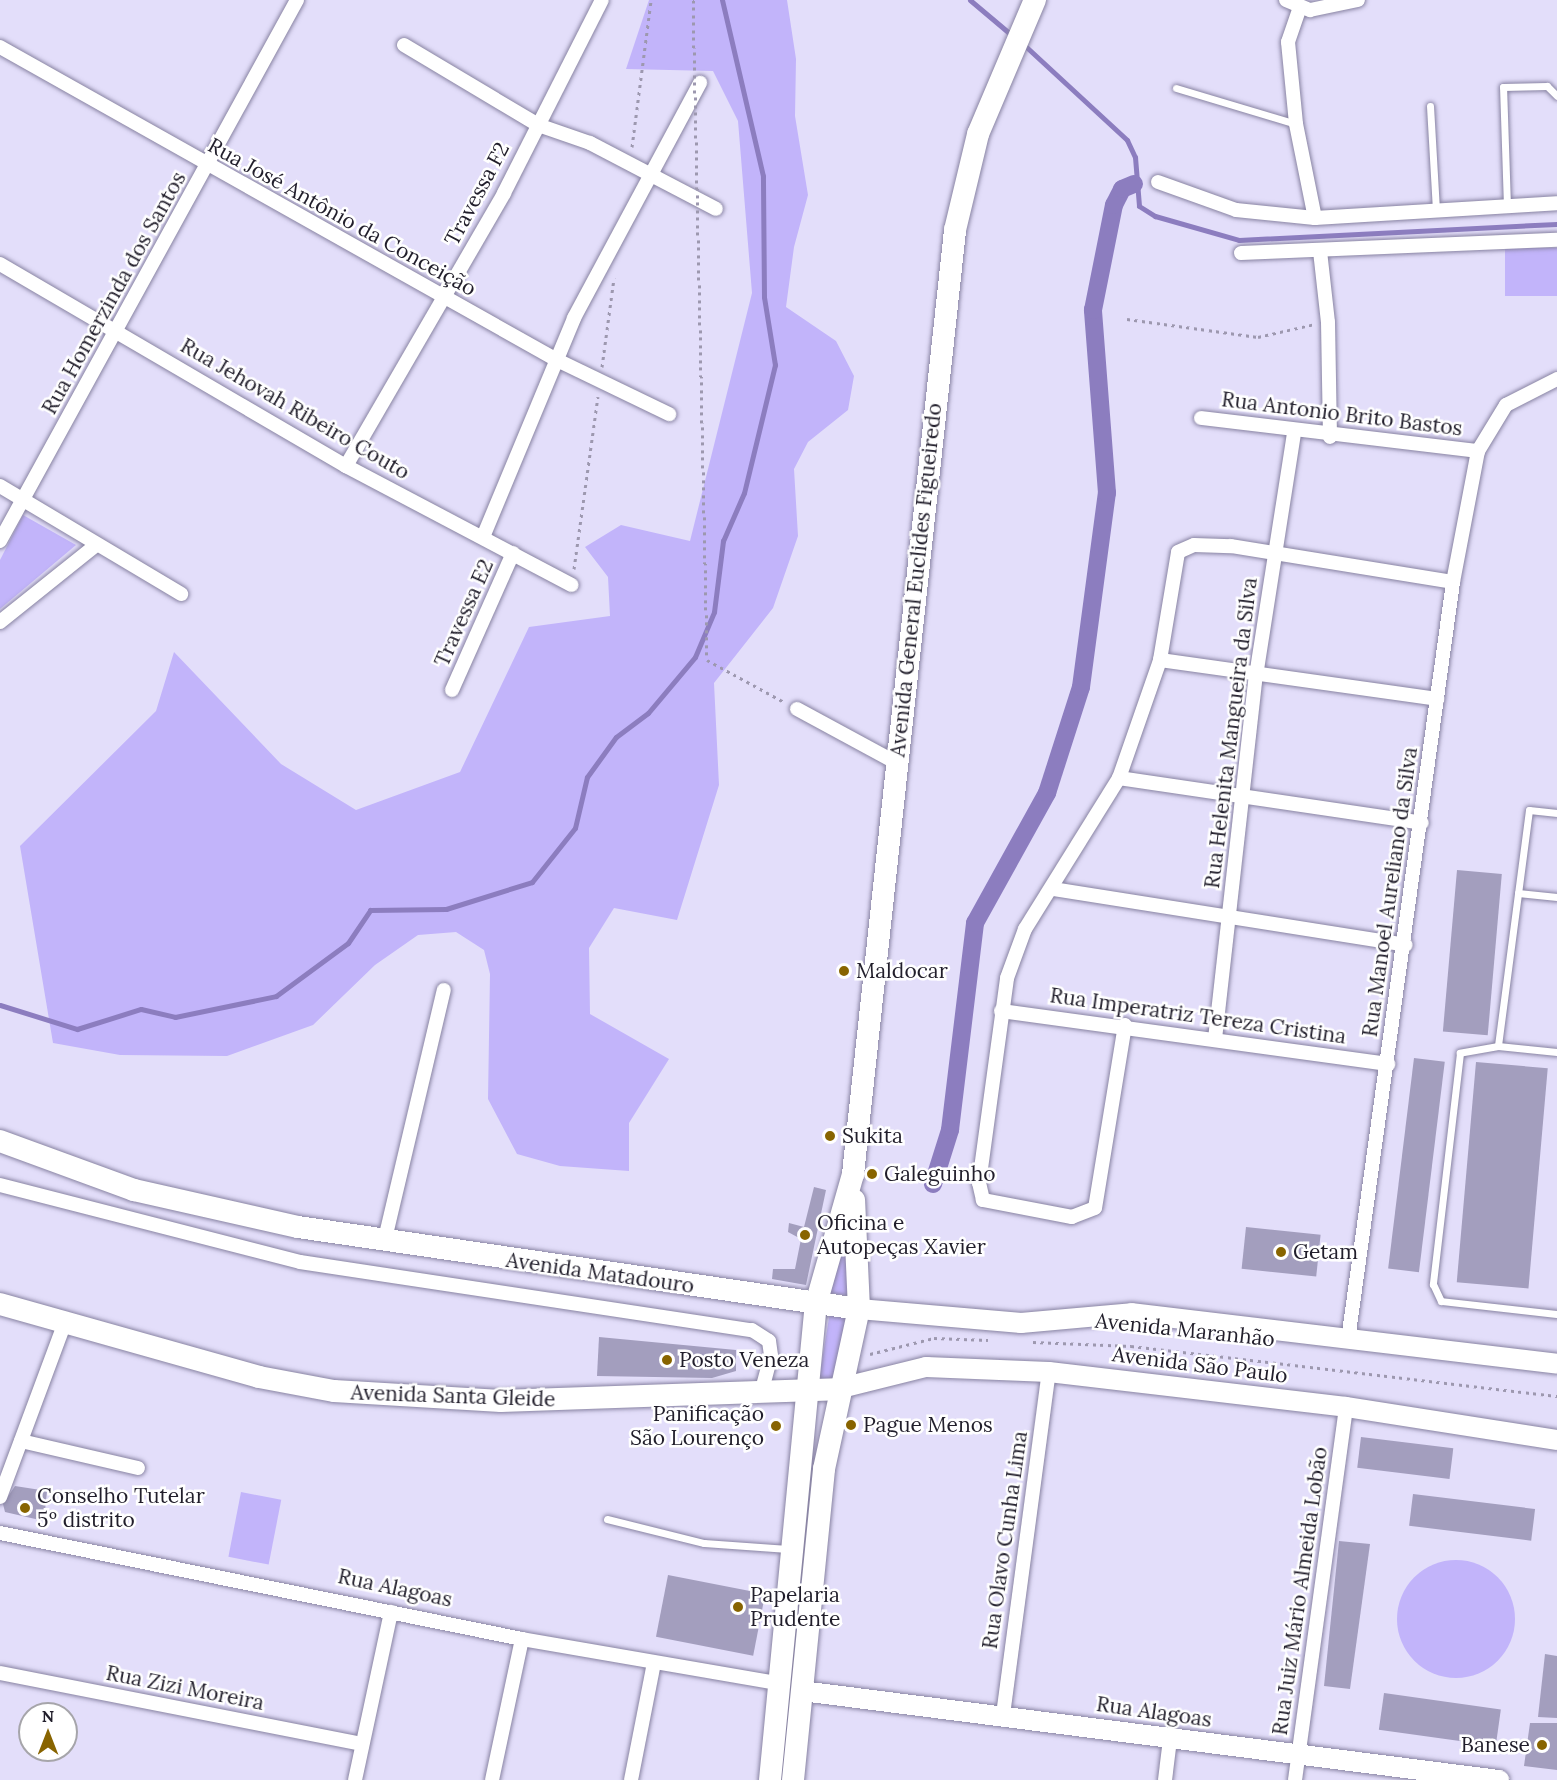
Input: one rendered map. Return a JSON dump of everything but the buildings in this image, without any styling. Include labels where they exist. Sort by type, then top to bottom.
[{"type":"main road","name":"Avenida General Euclides Figueiredo","points":[[792,1687],[837,1389],[859,1309],[853,1174],[955,230],[978,134],[1007,60],[1035,0]]},
{"type":"main road","name":"Avenida Matadouro","points":[[0,1141],[134,1190],[384,1243],[859,1309]]},
{"type":"main road","name":"Avenida General Euclides Figueiredo","points":[[792,1687],[794,1549],[816,1304],[853,1174]]},
{"type":"main road","name":"Avenida Santa Gleide","points":[[0,1304],[64,1324],[259,1377],[346,1393],[501,1401],[761,1394],[837,1389]]},
{"type":"main road","name":"Avenida Maranhão","points":[[859,1309],[1021,1323],[1132,1313],[1551,1364]]},
{"type":"main road","points":[[1551,1364],[1557,1379]]},
{"type":"main road","name":"Avenida São Paulo","points":[[837,1389],[926,1367],[1049,1372],[1346,1407],[1551,1435]]},
{"type":"main road","points":[[770,1780],[792,1687]]},
{"type":"main road","points":[[792,1687],[793,1780]]},
{"type":"main road","name":"Rua Alagoas","points":[[792,1687],[1499,1780]]},
{"type":"street","name":"Rua Homerzinda dos Santos","points":[[0,541],[118,331],[297,0]]},
{"type":"street","name":"Travessa F2","points":[[346,466],[538,125],[602,0]]},
{"type":"street","points":[[1286,0],[1300,7],[1358,0]]},
{"type":"street","points":[[1300,7],[1288,42],[1296,124],[1315,218]]},
{"type":"street","points":[[404,45],[538,125],[590,143],[716,209]]},
{"type":"street","name":"Rua José Antônio da Conceição","points":[[0,47],[555,359],[669,414]]},
{"type":"street","points":[[483,537],[555,359],[700,83]]},
{"type":"street","points":[[1158,182],[1236,210],[1315,218],[1557,203]]},
{"type":"street","points":[[1240,253],[1557,240]]},
{"type":"street","points":[[1320,250],[1328,321],[1330,436]]},
{"type":"street","name":"Rua Jehovah Ribeiro Couto","points":[[0,264],[346,466],[572,585]]},
{"type":"street","points":[[1478,451],[1506,405],[1557,379]]},
{"type":"street","name":"Rua Antonio Brito Bastos","points":[[1201,418],[1294,433],[1478,451]]},
{"type":"street","name":"Rua Helenita Mangueira da Silva","points":[[1215,1039],[1227,919],[1245,799],[1256,676],[1294,433]]},
{"type":"street","name":"Rua Manoel Aureliano da Silva","points":[[1348,1340],[1406,945],[1454,582],[1478,451]]},
{"type":"street","points":[[0,486],[181,594]]},
{"type":"street","points":[[1125,1026],[1097,1205],[1090,1213],[1072,1216],[991,1203],[980,1192],[1001,1011],[1025,929],[1053,889],[1119,778],[1160,660],[1178,552],[1210,544],[1454,582]]},
{"type":"street","points":[[0,622],[96,545]]},
{"type":"street","name":"Travessa E2","points":[[452,690],[513,553]]},
{"type":"street","points":[[1160,660],[1256,676],[1437,699]]},
{"type":"street","points":[[797,710],[897,764]]},
{"type":"street","points":[[1119,778],[1245,799],[1422,823]]},
{"type":"street","points":[[1053,889],[1227,919],[1406,945]]},
{"type":"street","points":[[384,1243],[444,990]]},
{"type":"street","name":"Rua Imperatriz Tereza Cristina","points":[[1001,1011],[1125,1026],[1388,1064]]},
{"type":"street","points":[[0,1185],[300,1262],[752,1330],[769,1341],[761,1394]]},
{"type":"street","points":[[0,1497],[64,1324]]},
{"type":"street","name":"Rua Olavo Cunha Lima","points":[[1003,1715],[1049,1372]]},
{"type":"street","name":"Rua Juiz Mário Almeida Lobão","points":[[1295,1780],[1346,1407]]},
{"type":"street","points":[[21,1441],[138,1468]]},
{"type":"street","name":"Rua Alagoas","points":[[0,1533],[522,1639],[792,1687]]},
{"type":"street","points":[[355,1780],[391,1612]]},
{"type":"street","points":[[492,1780],[522,1639]]},
{"type":"street","points":[[631,1780],[654,1663]]},
{"type":"street","name":"Rua Zizi Moreira","points":[[0,1673],[362,1744]]},
{"type":"street","points":[[1165,1780],[1170,1738]]},
{"type":"lane","points":[[1507,206],[1503,87],[1547,86],[1557,96]]},
{"type":"lane","points":[[1176,88],[1296,124]]},
{"type":"lane","points":[[1430,106],[1436,211]]},
{"type":"lane","points":[[1498,1046],[1529,810],[1557,813]]},
{"type":"lane","points":[[1518,893],[1557,897]]},
{"type":"lane","points":[[1557,1052],[1498,1046],[1460,1053],[1433,1284],[1441,1301],[1557,1314]]},
{"type":"lane","points":[[607,1519],[704,1543],[794,1549]]},
{"type":"path","points":[[631,152],[651,0]]},
{"type":"path","points":[[693,0],[707,660],[797,710]]},
{"type":"path","points":[[601,375],[615,269]]},
{"type":"path","points":[[1127,319],[1258,337],[1328,321]]},
{"type":"path","points":[[572,585],[599,386]]},
{"type":"path","points":[[846,1359],[934,1338],[992,1341]]},
{"type":"path","name":"Avenida Maranhão","points":[[1027,1342],[1131,1346],[1557,1396]]},
{"type":"shaded area","points":[[649,0],[787,0],[796,59],[795,116],[808,195],[794,247],[786,307],[836,341],[854,376],[848,410],[808,442],[794,469],[798,536],[773,608],[714,683],[719,785],[677,920],[614,908],[589,948],[590,1014],[669,1059],[629,1123],[629,1171],[560,1166],[517,1154],[488,1099],[490,974],[484,950],[456,932],[418,935],[375,965],[313,1025],[227,1056],[120,1055],[53,1043],[20,846],[156,711],[174,652],[281,764],[356,810],[460,772],[529,627],[610,616],[608,577],[585,547],[621,525],[690,541],[752,293],[738,121],[713,71],[626,69]]},
{"type":"shaded area","points":[[1505,248],[1557,248],[1557,296],[1505,296]]},
{"type":"shaded area","points":[[23,515],[76,545],[0,609],[0,560]]},
{"type":"shaded area","points":[[852,1205],[853,1296],[823,1292]]},
{"type":"shaded area","points":[[830,1312],[849,1314],[833,1380],[819,1379]]},
{"type":"shaded area","points":[[241,1492],[281,1500],[269,1565],[228,1557]]},
{"type":"shaded area","points":[[1456,1560],[1479,1565],[1498,1577],[1510,1596],[1515,1619],[1510,1642],[1498,1661],[1479,1673],[1456,1678],[1433,1673],[1414,1661],[1402,1642],[1397,1619],[1402,1596],[1414,1577],[1433,1565]]},
{"type":"waterway","points":[[0,1005],[77,1029],[141,1009],[175,1017],[276,996],[348,943],[370,910],[446,909],[532,882],[575,828],[587,777],[616,737],[648,713],[695,657],[714,612],[723,541],[744,493],[775,365],[764,297],[763,176],[722,0]]},
{"type":"waterway","points":[[970,0],[1014,37]]},
{"type":"waterway","points":[[1022,43],[1127,140],[1135,157],[1139,206],[1155,216],[1239,240],[1557,224]]},
{"type":"waterway","points":[[933,1184],[950,1130],[975,923],[1047,793],[1081,687],[1107,493],[1093,310],[1114,205],[1122,189],[1134,184]]},
{"type":"place","name":"Maldocar","points":[[844,971]]},
{"type":"place","name":"Sukita","points":[[830,1136]]},
{"type":"place","name":"Galeguinho","points":[[872,1174]]},
{"type":"place","name":"Oficina e Autopeças Xavier","points":[[805,1235]]},
{"type":"place","name":"Getam","points":[[1281,1252]]},
{"type":"place","name":"Posto Veneza","points":[[667,1360]]},
{"type":"place","name":"Pague Menos","points":[[851,1425]]},
{"type":"place","name":"Panificação São Lourenço","points":[[776,1426]]},
{"type":"place","name":"Conselho Tutelar 5º distrito","points":[[25,1508]]},
{"type":"place","name":"Papelaria Prudente","points":[[738,1607]]},
{"type":"place","name":"Banese","points":[[1542,1745]]}]
